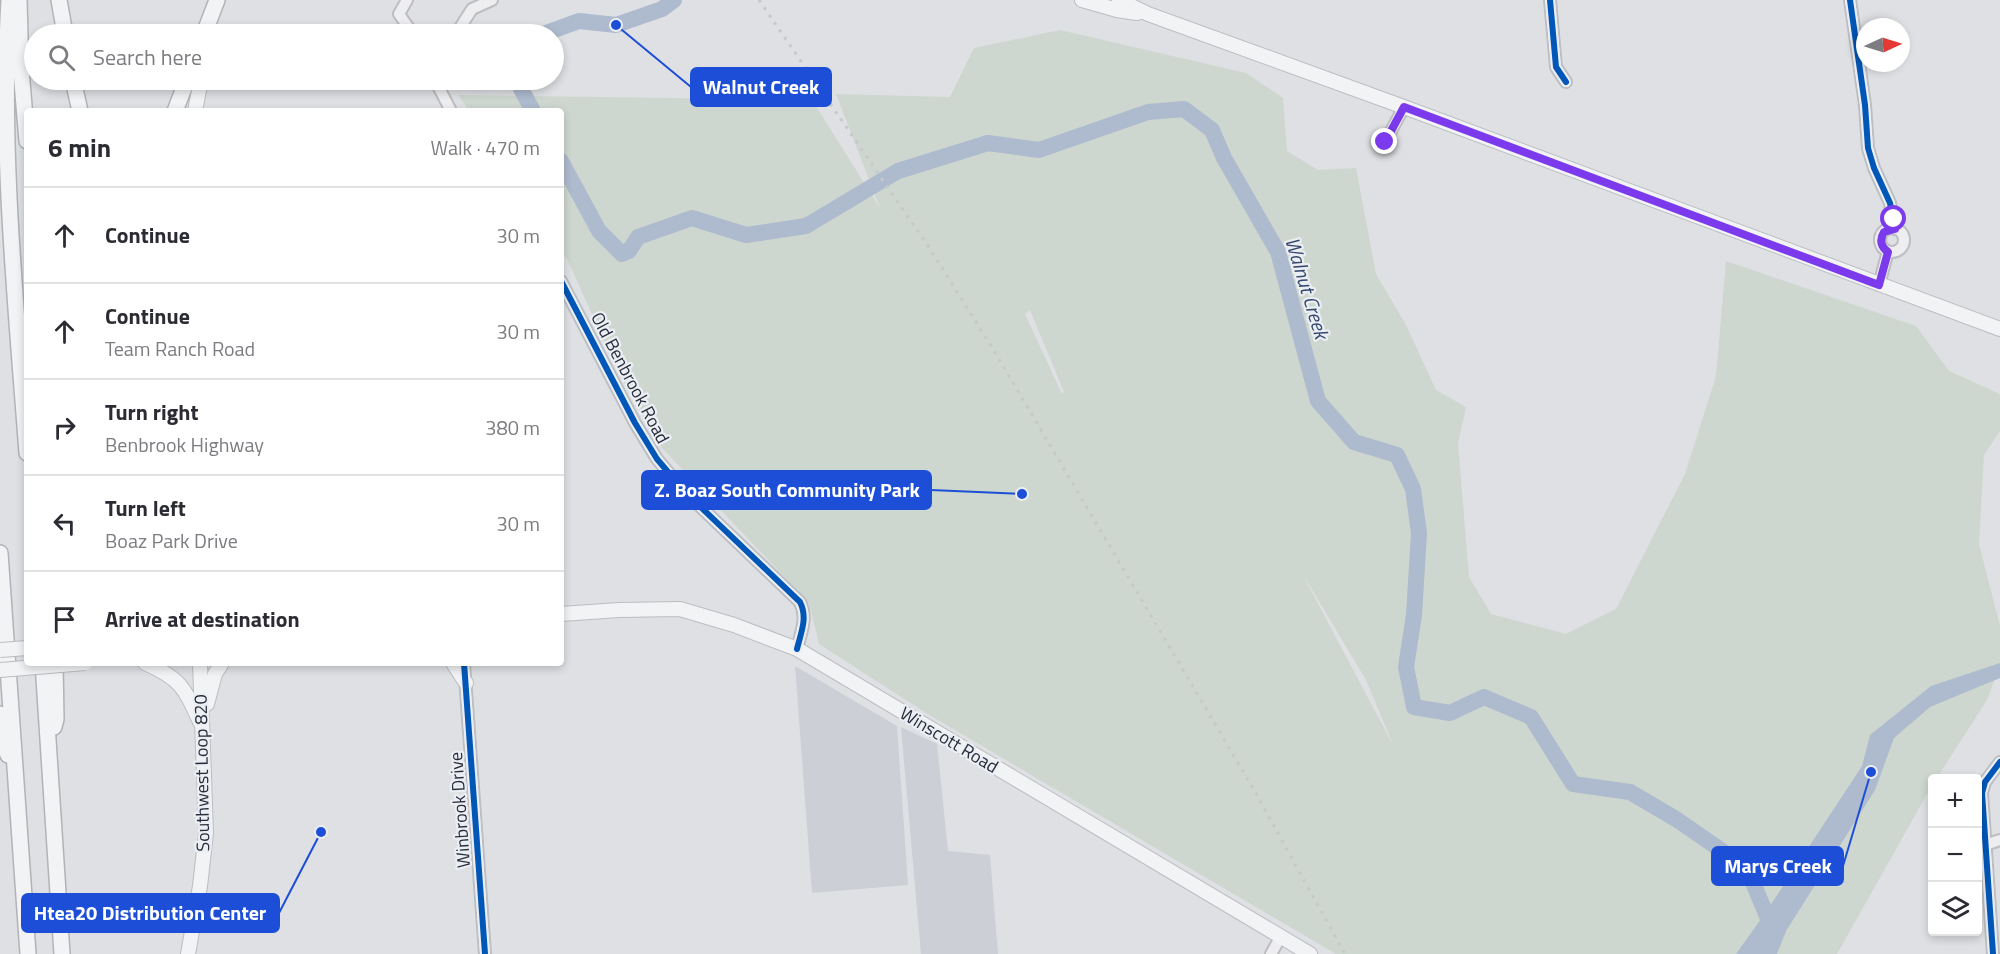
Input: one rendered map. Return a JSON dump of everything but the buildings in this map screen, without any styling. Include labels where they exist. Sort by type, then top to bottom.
[{"type":"highway","points":[[9,0],[7,150],[24,408]]},
{"type":"highway","points":[[19,0],[24,108]]},
{"type":"highway","points":[[59,0],[63,24]]},
{"type":"highway","points":[[208,24],[218,0]]},
{"type":"highway","points":[[75,90],[79,108]]},
{"type":"highway","points":[[176,108],[183,90]]},
{"type":"highway","points":[[0,553],[28,954]]},
{"type":"highway","points":[[43,666],[62,954]]},
{"type":"highway","points":[[48,748],[56,719],[55,666]]},
{"type":"highway","points":[[0,714],[2,738],[15,772]]},
{"type":"main road","points":[[212,24],[218,0]]},
{"type":"main road","points":[[1082,0],[1117,10],[1148,14]]},
{"type":"main road","points":[[1119,0],[1148,14],[2000,329]]},
{"type":"main road","points":[[196,108],[199,90]]},
{"type":"main road","name":"Winscott Road","points":[[564,614],[680,609],[735,625],[797,649],[1310,954]]},
{"type":"main road","points":[[0,650],[24,648]]},
{"type":"main road","points":[[0,670],[49,666]]},
{"type":"main road","points":[[152,666],[165,672],[184,688],[202,726]]},
{"type":"main road","name":"Southwest Loop 820","points":[[188,954],[200,886],[206,833],[200,666]]},
{"type":"main road","points":[[202,726],[210,687],[220,666]]},
{"type":"main road","points":[[455,666],[465,683]]},
{"type":"street","points":[[406,24],[399,14],[407,0]]},
{"type":"street","points":[[462,24],[472,9],[492,0]]},
{"type":"street","points":[[1550,0],[1556,67],[1566,82]]},
{"type":"street","points":[[1850,0],[1868,148],[1874,168],[1890,203],[1895,229]]},
{"type":"street","points":[[440,90],[449,108]]},
{"type":"street","points":[[1385,142],[1404,107]]},
{"type":"street","points":[[1895,229],[1901,233],[1904,244],[1899,250],[1888,252],[1881,243],[1882,235],[1887,230],[1895,229]]},
{"type":"street","points":[[1879,285],[1888,252]]},
{"type":"street","name":"Old Benbrook Road","points":[[564,287],[635,423],[657,459],[685,492],[800,602],[804,610],[804,624],[797,649]]},
{"type":"street","name":"Winbrook Drive","points":[[464,666],[485,954]]},
{"type":"street","points":[[1993,954],[1982,793],[1985,782],[2000,762]]},
{"type":"street","points":[[1985,845],[2000,840]]},
{"type":"street","points":[[1271,954],[1280,938]]},
{"type":"shaded area","points":[[1060,30],[1246,73],[1283,98],[1287,151],[1318,170],[1356,168],[1376,274],[1406,325],[1436,390],[1466,407],[1458,443],[1469,577],[1491,614],[1566,634],[1616,609],[1685,474],[1716,376],[1726,261],[1916,326],[1949,371],[2000,394],[2000,431],[1984,455],[1979,544],[2000,626],[2000,666],[1987,700],[1940,774],[1928,774],[1928,792],[1837,954],[1336,954],[926,713],[819,644],[809,603],[662,448],[619,374],[564,254],[564,108],[467,108],[458,95],[812,100],[880,208],[836,94],[950,97],[974,48]],"holes":[[[1030,310],[1064,392],[1062,394],[1025,314]],[[1305,578],[1366,680],[1394,747],[1305,579]]]},
{"type":"shaded area","points":[[795,666],[897,726],[908,885],[812,893]]},
{"type":"shaded area","points":[[901,727],[937,744],[948,851],[990,855],[998,954],[921,954]]},
{"type":"water","points":[[2000,663],[2000,678],[1930,707],[1894,738],[1875,790],[1786,931],[1777,954],[1736,954],[1862,766],[1870,735],[1931,686]]},
{"type":"waterway","name":"Walnut Creek","points":[[564,26],[579,21],[616,25],[662,9],[674,0]]},
{"type":"waterway","name":"Walnut Creek","points":[[522,90],[531,108]]},
{"type":"waterway","name":"Walnut Creek","points":[[564,167],[599,231],[622,254],[629,251],[638,237],[692,218],[746,235],[806,226],[898,171],[988,143],[1039,150],[1148,112],[1184,109],[1212,130],[1224,158],[1278,252],[1318,401],[1354,442],[1397,455],[1413,489],[1419,533],[1414,615],[1406,667],[1414,707],[1450,713],[1484,697],[1531,717],[1573,784],[1630,792],[1676,819],[1747,868],[1771,926]]},
{"type":"railway","points":[[759,0],[930,249],[993,349],[1250,783],[1345,954]]},
{"type":"cycle path","points":[[1550,0],[1556,67],[1566,82]]},
{"type":"cycle path","points":[[1850,0],[1865,105],[1868,148],[1874,168],[1890,203],[1895,229]]},
{"type":"cycle path","points":[[564,287],[635,423],[657,459],[685,492],[800,602],[804,619],[797,649]]},
{"type":"cycle path","points":[[464,666],[485,954]]},
{"type":"cycle path","points":[[1993,954],[1982,793],[1985,782],[2000,762]]},
{"type":"place","name":"Walnut Creek","points":[[616,25]]},
{"type":"place","name":"Z. Boaz South Community Park","points":[[1022,494]]},
{"type":"place","name":"Marys Creek","points":[[1871,772]]},
{"type":"place","name":"Htea20 Distribution Center","points":[[321,832]]},
{"type":"route","points":[[1385,142],[1404,107],[1879,285],[1888,252],[1882,247],[1881,239],[1884,232],[1895,229],[1894,219]]}]
